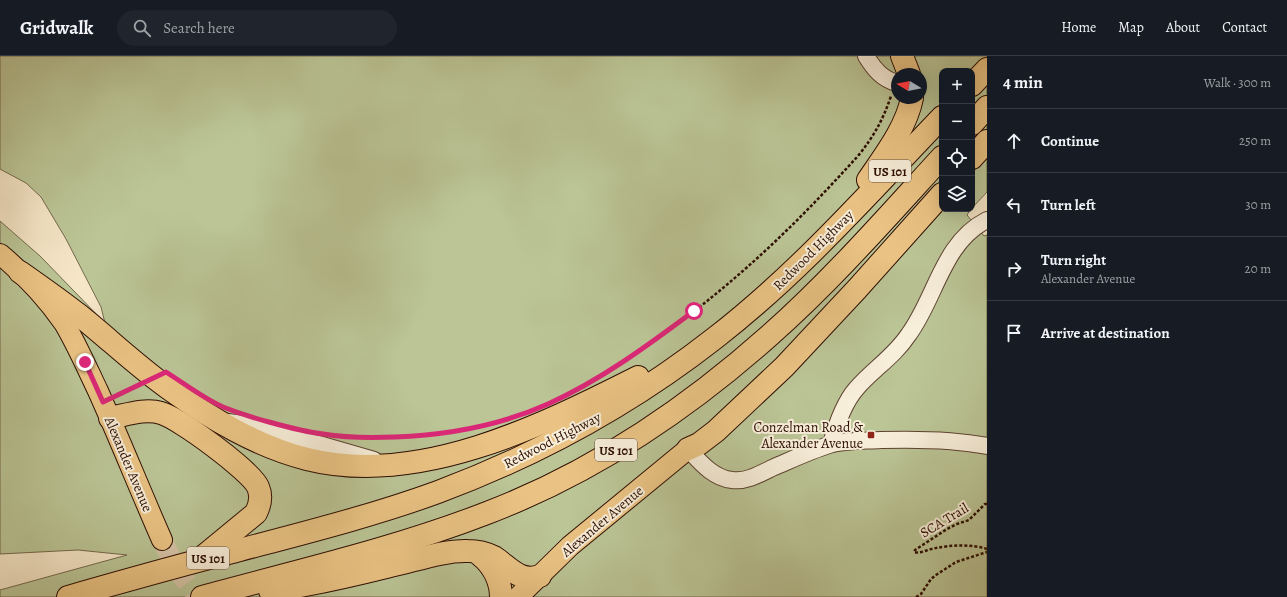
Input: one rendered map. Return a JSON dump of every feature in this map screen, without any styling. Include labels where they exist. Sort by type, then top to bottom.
[{"type":"highway","points":[[901,68],[902,56]]},
{"type":"highway","points":[[975,82],[987,70]]},
{"type":"highway","points":[[838,226],[896,137],[909,111],[911,104]]},
{"type":"highway","points":[[975,121],[987,107]]},
{"type":"highway","name":"Redwood Highway","points":[[68,597],[317,530],[386,509],[439,491],[494,469],[558,439],[610,410],[669,371],[714,339],[769,294],[838,226],[939,119]]},
{"type":"highway","points":[[975,155],[987,141]]},
{"type":"highway","name":"Redwood Highway","points":[[202,597],[363,553],[457,524],[524,498],[611,453],[652,428],[694,398],[772,334],[843,263],[939,159]]},
{"type":"highway","points":[[688,449],[699,444],[716,431],[784,367],[857,289],[939,197]]},
{"type":"highway","points":[[20,272],[78,314],[154,378],[176,394],[216,419],[259,443],[306,459],[334,464],[362,466],[401,464],[469,449],[506,437],[583,405],[714,339]]},
{"type":"highway","points":[[106,410],[114,413],[122,406],[136,400],[148,398],[162,399],[216,419]]},
{"type":"highway","points":[[106,410],[145,411],[166,414],[182,423],[244,470],[255,481],[260,491],[260,505],[256,513],[198,561]]},
{"type":"highway","points":[[470,550],[478,554],[490,564],[500,588],[500,597]]},
{"type":"highway","points":[[229,597],[316,584],[442,554],[470,550],[490,555],[520,576],[529,578],[540,576]]},
{"type":"main road","name":"Alexander Avenue","points":[[0,254],[47,300],[78,347],[162,540]]},
{"type":"main road","name":"Alexander Avenue","points":[[518,597],[582,536],[688,449]]},
{"type":"street","points":[[866,56],[875,69],[884,78],[891,79]]},
{"type":"street","points":[[831,444],[843,411],[855,390],[888,360],[904,342],[915,325],[950,256],[958,244],[979,224],[987,220]]},
{"type":"street","points":[[688,449],[712,472],[726,479],[737,480],[757,475],[831,444],[862,441],[912,440],[953,441],[987,446]]},
{"type":"path","points":[[617,366],[651,343],[712,297],[804,214],[858,156],[875,133],[891,99]]},
{"type":"path","points":[[106,410],[154,378]]},
{"type":"path","points":[[352,437],[416,436],[460,431]]},
{"type":"path","name":"SCA Trail","points":[[987,504],[985,504],[969,520],[947,529],[914,552],[953,546],[971,547],[987,551]]},
{"type":"path","name":"SCA Trail","points":[[916,597],[921,594],[931,579],[956,562],[987,551]]},
{"type":"green space","points":[[0,56],[987,56],[987,192],[975,205],[975,68],[939,68],[939,212],[969,212],[967,215],[984,236],[987,235],[987,597],[0,597],[0,590],[127,555],[78,550],[0,554],[0,221],[40,256],[105,323],[101,307],[66,239],[41,197],[26,183],[0,169]]},
{"type":"tunnel","points":[[162,540],[177,569],[197,597]]},
{"type":"place","name":"Conzelman Road & Alexander Avenue","points":[[871,435]]},
{"type":"route","points":[[85,362],[103,402],[166,372],[210,400],[223,406],[248,416],[284,426],[310,432],[346,437],[416,436],[476,428],[521,415],[549,403],[578,389],[623,362],[694,311]]}]
